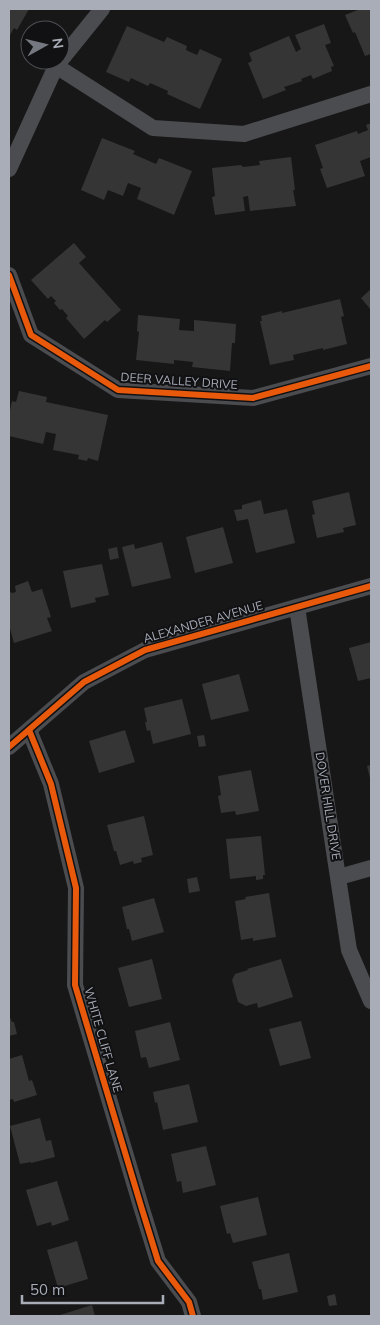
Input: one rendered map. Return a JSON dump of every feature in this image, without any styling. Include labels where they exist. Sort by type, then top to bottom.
[{"type":"street","points":[[70,49],[102,9]]},
{"type":"street","points":[[9,169],[54,70]]},
{"type":"street","points":[[62,70],[153,128],[244,134],[371,94]]},
{"type":"street","name":"DEER VALLEY DRIVE","points":[[9,275],[31,335],[118,390],[252,398],[371,366]]},
{"type":"street","name":"ALEXANDER AVENUE","points":[[9,746],[84,682],[145,650],[371,586]]},
{"type":"street","name":"DOVER HILL DRIVE","points":[[297,607],[349,950],[371,1001]]},
{"type":"street","name":"WHITE CLIFF LANE","points":[[29,730],[52,784],[76,888],[75,985],[158,1261],[189,1302],[193,1316]]},
{"type":"street","points":[[339,877],[371,868]]},
{"type":"building","points":[[9,9],[29,9],[23,20],[20,20],[17,30],[14,28],[9,37]]},
{"type":"building","points":[[360,9],[371,9],[371,54],[365,56],[355,32],[353,33],[345,15]]},
{"type":"building","points":[[324,24],[331,43],[325,45],[334,66],[331,67],[332,71],[313,79],[311,75],[301,79],[302,81],[284,87],[286,90],[263,99],[248,63],[252,61],[249,53],[289,36],[296,52],[301,49],[295,35]]},
{"type":"building","points":[[127,26],[164,42],[167,37],[187,46],[186,50],[197,55],[200,49],[222,59],[200,109],[167,94],[168,91],[150,83],[148,86],[131,78],[129,82],[106,72]]},
{"type":"building","points":[[371,123],[371,157],[360,161],[365,176],[327,188],[320,169],[323,168],[315,145],[357,131],[358,134],[368,130],[366,125]]},
{"type":"building","points":[[102,138],[135,151],[133,154],[156,164],[159,158],[192,171],[174,215],[137,199],[141,188],[128,183],[123,196],[108,190],[104,200],[81,190]]},
{"type":"building","points":[[291,157],[296,206],[250,211],[248,196],[243,197],[245,211],[215,215],[212,197],[215,196],[212,168],[260,165],[259,161]]},
{"type":"building","points":[[74,243],[86,257],[79,263],[121,310],[107,322],[105,320],[84,339],[66,318],[68,316],[54,303],[56,301],[51,296],[48,299],[31,280]]},
{"type":"building","points":[[371,289],[371,310],[361,298]]},
{"type":"building","points":[[340,299],[344,316],[341,317],[347,344],[293,355],[294,360],[270,365],[260,321],[262,321],[261,316]]},
{"type":"building","points":[[138,315],[180,319],[179,330],[194,331],[194,320],[236,324],[235,343],[232,343],[230,371],[192,367],[193,362],[174,360],[174,364],[136,360],[139,332],[137,331]]},
{"type":"building","points":[[19,391],[47,397],[46,402],[108,415],[98,461],[88,458],[87,461],[78,459],[79,455],[53,450],[56,434],[46,432],[43,444],[9,436],[9,415],[12,401],[16,402]]},
{"type":"building","points":[[349,492],[356,525],[343,528],[344,532],[317,538],[312,515],[315,514],[312,501]]},
{"type":"building","points":[[261,500],[264,514],[287,509],[295,543],[256,553],[248,519],[237,521],[234,510],[242,509],[242,505]]},
{"type":"building","points":[[223,527],[233,563],[195,573],[186,537]]},
{"type":"building","points":[[162,542],[171,578],[132,587],[122,547],[134,544],[135,549]]},
{"type":"building","points":[[117,547],[119,558],[110,560],[108,549]]},
{"type":"building","points":[[102,564],[109,595],[95,598],[96,602],[71,608],[63,571]]},
{"type":"building","points":[[28,581],[32,592],[42,589],[51,617],[47,618],[52,631],[14,643],[9,625],[9,591],[12,593],[16,592],[15,586]]},
{"type":"building","points":[[371,642],[371,678],[358,681],[349,648]]},
{"type":"building","points":[[239,674],[249,711],[211,720],[202,684]]},
{"type":"building","points":[[182,699],[191,734],[153,744],[150,730],[147,731],[144,708]]},
{"type":"building","points":[[125,730],[135,762],[99,773],[89,741]]},
{"type":"building","points":[[204,735],[206,746],[199,747],[197,736]]},
{"type":"building","points":[[371,765],[371,782],[367,766]]},
{"type":"building","points":[[251,770],[259,811],[236,815],[235,811],[221,813],[218,796],[221,795],[218,776]]},
{"type":"building","points":[[144,816],[153,855],[141,858],[142,862],[134,864],[133,861],[120,865],[107,825]]},
{"type":"building","points":[[261,836],[265,875],[263,875],[263,879],[256,880],[256,876],[230,879],[226,839]]},
{"type":"building","points":[[197,877],[200,891],[189,893],[187,879]]},
{"type":"building","points":[[269,893],[276,937],[253,941],[253,938],[241,940],[235,901],[246,899],[245,897]]},
{"type":"building","points":[[154,898],[164,932],[132,941],[122,907]]},
{"type":"building","points":[[152,959],[162,999],[129,1007],[118,968]]},
{"type":"building","points":[[281,959],[293,997],[258,1008],[257,1003],[246,1006],[238,1002],[232,980],[235,974]]},
{"type":"building","points":[[9,1015],[12,1022],[14,1022],[17,1034],[9,1036]]},
{"type":"building","points":[[301,1021],[311,1058],[280,1066],[269,1029]]},
{"type":"building","points":[[170,1022],[180,1060],[149,1068],[146,1057],[141,1058],[135,1031]]},
{"type":"building","points":[[22,1055],[29,1081],[32,1080],[37,1095],[14,1102],[13,1099],[9,1100],[9,1059]]},
{"type":"building","points":[[189,1084],[198,1122],[163,1130],[153,1092]]},
{"type":"building","points":[[40,1118],[46,1141],[51,1140],[55,1157],[20,1164],[10,1126]]},
{"type":"building","points":[[206,1146],[216,1185],[183,1193],[181,1181],[177,1182],[171,1154]]},
{"type":"building","points":[[57,1181],[69,1220],[52,1226],[51,1222],[37,1226],[26,1190]]},
{"type":"building","points":[[258,1197],[267,1235],[233,1243],[230,1233],[227,1234],[220,1206]]},
{"type":"building","points":[[77,1241],[88,1279],[58,1288],[47,1250]]},
{"type":"building","points":[[289,1253],[298,1292],[263,1300],[252,1262]]},
{"type":"building","points":[[335,1294],[337,1305],[329,1306],[327,1296]]},
{"type":"building","points":[[92,1305],[95,1316],[60,1315]]},
{"type":"cycle path","points":[[9,275],[31,335],[118,390],[253,398],[371,366]]},
{"type":"cycle path","points":[[9,747],[84,682],[145,650],[371,586]]},
{"type":"cycle path","points":[[29,730],[51,784],[76,888],[75,985],[158,1261],[189,1302],[193,1316]]}]
